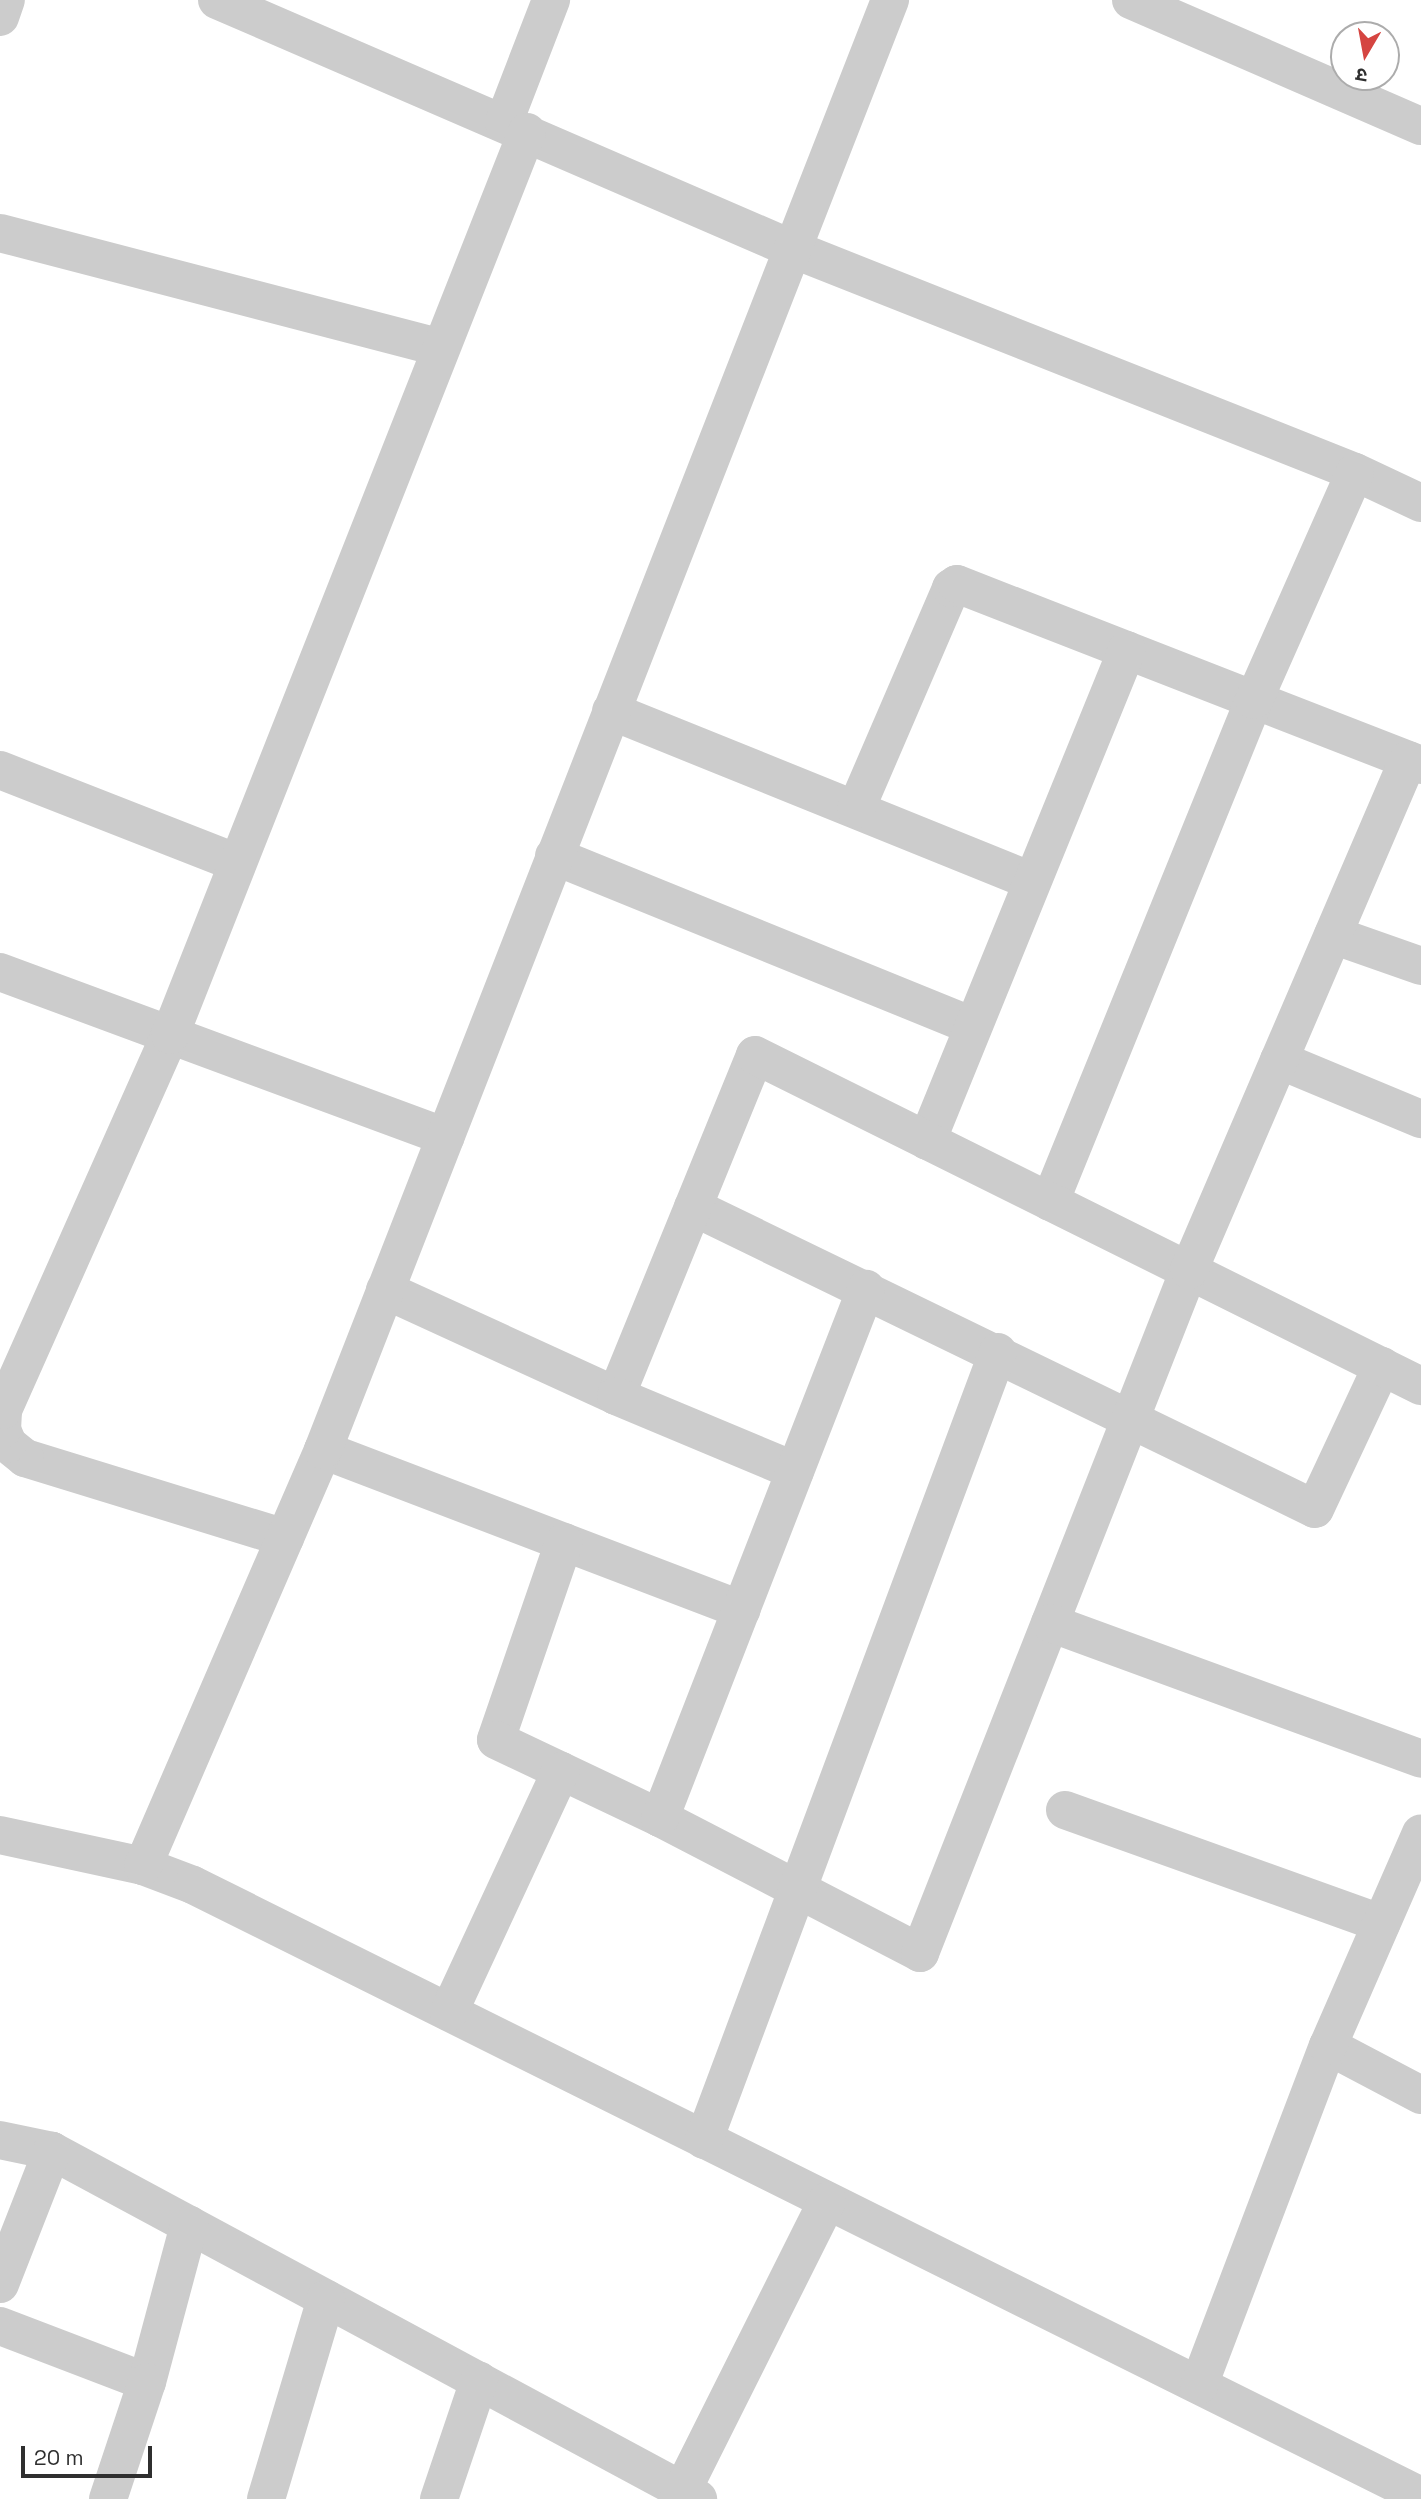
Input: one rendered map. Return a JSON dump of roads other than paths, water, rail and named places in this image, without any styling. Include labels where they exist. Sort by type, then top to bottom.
[{"type":"street","points":[[0,17],[6,0]]},
{"type":"street","points":[[217,0],[795,250],[1354,472],[1421,503]]},
{"type":"street","points":[[285,1538],[25,1458],[8,1444],[2,1430],[3,1410],[170,1035],[439,347],[515,127],[551,0]]},
{"type":"street","points":[[143,1866],[323,1450],[611,711],[795,250],[890,0]]},
{"type":"street","points":[[1131,0],[1421,125]]},
{"type":"street","points":[[0,233],[439,347]]},
{"type":"street","points":[[1050,1202],[1254,700],[1354,472]]},
{"type":"street","points":[[564,1542],[496,1740],[660,1818],[920,1953],[1189,1270],[1333,935],[1415,762],[957,584],[951,589],[856,809]]},
{"type":"street","points":[[927,1141],[1127,650]]},
{"type":"street","points":[[611,711],[1032,881]]},
{"type":"street","points":[[0,770],[237,863]]},
{"type":"street","points":[[554,856],[973,1026]]},
{"type":"street","points":[[1333,935],[1421,966]]},
{"type":"street","points":[[0,972],[445,1137]]},
{"type":"street","points":[[616,1396],[755,1055],[1421,1386]]},
{"type":"street","points":[[1279,1060],[1421,1119]]},
{"type":"street","points":[[693,1206],[998,1352],[1315,1509],[1382,1366]]},
{"type":"street","points":[[660,1818],[866,1289]]},
{"type":"street","points":[[385,1290],[616,1396],[795,1471]]},
{"type":"street","points":[[704,2140],[795,1888],[998,1352]]},
{"type":"street","points":[[323,1450],[741,1610]]},
{"type":"street","points":[[1050,1623],[1421,1759]]},
{"type":"street","points":[[449,2012],[561,1770]]},
{"type":"street","points":[[1065,1810],[1381,1923]]},
{"type":"street","points":[[1199,2385],[1328,2046],[1421,1833]]},
{"type":"street","points":[[0,1835],[143,1866],[194,1885],[1421,2496]]},
{"type":"street","points":[[1328,2046],[1421,2095]]},
{"type":"street","points":[[0,2140],[52,2151],[479,2381],[685,2496],[827,2201]]},
{"type":"street","points":[[0,2284],[52,2151]]},
{"type":"street","points":[[108,2499],[147,2382],[189,2225]]},
{"type":"street","points":[[266,2499],[326,2299]]},
{"type":"street","points":[[0,2326],[147,2382]]},
{"type":"street","points":[[439,2499],[479,2381]]}]
